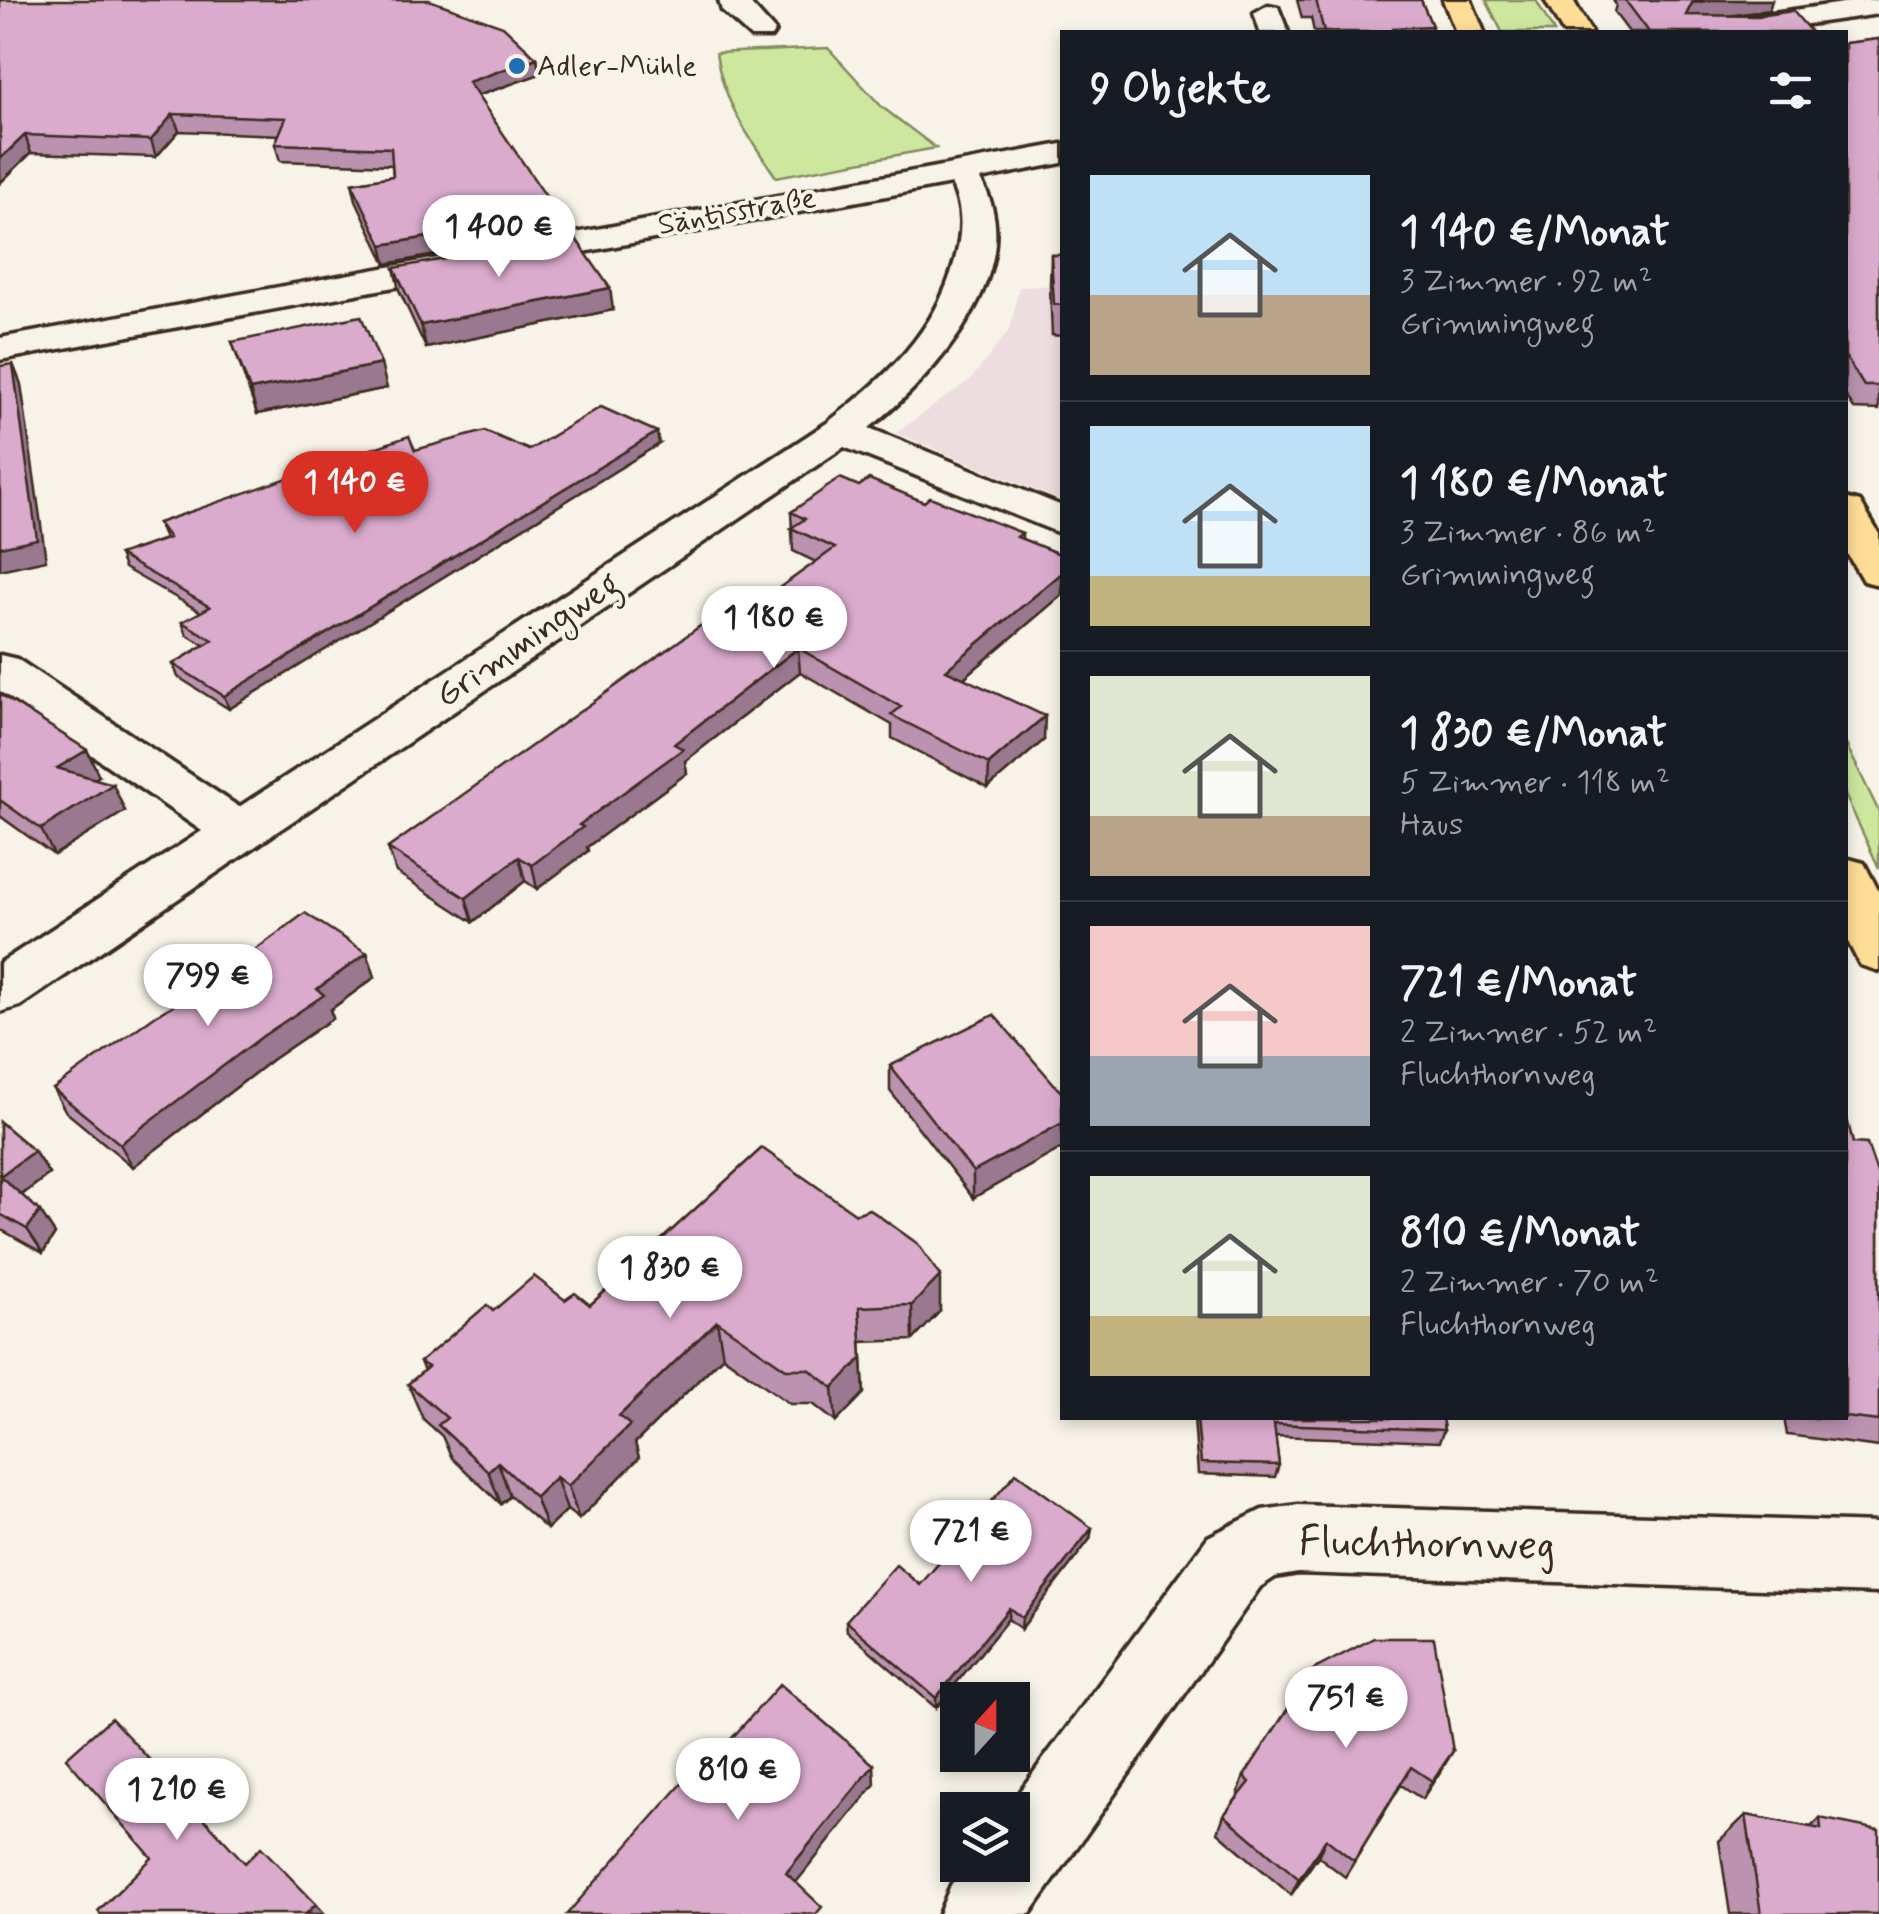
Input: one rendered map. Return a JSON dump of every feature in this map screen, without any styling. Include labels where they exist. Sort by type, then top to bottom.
[{"type":"main road","points":[[1457,0],[1469,30]]},
{"type":"main road","points":[[1559,0],[1575,30]]},
{"type":"main road","points":[[1848,517],[1879,572]]},
{"type":"main road","points":[[1848,883],[1879,952]]},
{"type":"street","points":[[733,0],[732,6],[762,31]]},
{"type":"street","points":[[1711,30],[1879,6]]},
{"type":"street","points":[[1848,37],[1879,32]]},
{"type":"street","name":"Säntisstraße","points":[[0,349],[1060,154]]},
{"type":"street","name":"Grimmingweg","points":[[0,990],[841,431],[896,389],[948,328],[962,302],[980,220],[973,190],[958,172]]},
{"type":"street","points":[[841,431],[1060,520]]},
{"type":"street","points":[[0,669],[240,833]]},
{"type":"street","name":"Fluchthornweg","points":[[980,1914],[1234,1562],[1262,1544],[1298,1539],[1879,1558]]},
{"type":"shaded area","points":[[1060,285],[1060,500],[896,433],[971,379],[1010,329],[1019,287]]},
{"type":"green space","points":[[1486,0],[1536,0],[1553,30],[1501,30]]},
{"type":"green space","points":[[828,48],[882,107],[936,148],[776,177],[731,103],[716,53]]},
{"type":"green space","points":[[1848,748],[1879,812],[1879,868],[1848,801]]},
{"type":"building","points":[[0,0],[429,0],[503,26],[537,58],[468,82],[558,214],[382,245],[352,183],[393,176],[391,148],[275,144],[286,118],[173,114],[151,140],[25,135],[0,159]]},
{"type":"building","points":[[1316,0],[1421,0],[1432,26],[1394,30],[1324,30]]},
{"type":"building","points":[[1625,0],[1711,0],[1692,3],[1686,15],[1758,16],[1793,11],[1809,30],[1648,30]]},
{"type":"building","points":[[1879,39],[1879,386],[1864,386],[1848,361],[1848,43]]},
{"type":"building","points":[[574,236],[610,288],[421,325],[394,268]]},
{"type":"building","points":[[1051,255],[1060,255],[1060,305],[1054,304]]},
{"type":"building","points":[[361,316],[381,364],[250,390],[232,342]]},
{"type":"building","points":[[13,364],[37,539],[0,547],[0,366]]},
{"type":"building","points":[[601,407],[657,432],[224,696],[173,664],[213,640],[182,622],[210,607],[119,555],[169,538],[158,523],[409,436],[415,450],[485,431],[529,450]]},
{"type":"building","points":[[840,478],[859,486],[869,479],[924,502],[930,497],[1022,533],[1017,537],[1060,554],[1060,575],[946,670],[1045,716],[989,764],[891,715],[901,707],[798,648],[674,744],[683,749],[579,825],[583,827],[532,865],[519,857],[466,898],[388,848],[703,624],[719,631],[835,548],[791,528],[805,519],[791,512]]},
{"type":"building","points":[[0,694],[87,750],[57,768],[113,784],[41,829],[0,800]]},
{"type":"building","points":[[305,913],[367,953],[317,989],[324,995],[120,1144],[53,1089],[156,1015],[201,990]]},
{"type":"building","points":[[994,1015],[1060,1091],[1060,1124],[973,1172],[890,1066]]},
{"type":"building","points":[[0,1122],[34,1151],[0,1176]]},
{"type":"building","points":[[1848,1122],[1853,1143],[1867,1144],[1879,1179],[1879,1421],[1848,1417]]},
{"type":"building","points":[[762,1148],[856,1214],[869,1209],[918,1244],[940,1276],[912,1305],[859,1307],[862,1358],[833,1388],[809,1369],[786,1369],[717,1321],[619,1416],[630,1425],[568,1486],[556,1477],[535,1497],[498,1462],[488,1471],[438,1425],[447,1418],[408,1384],[428,1367],[420,1362],[487,1305],[493,1311],[534,1276],[565,1300],[575,1293],[590,1305]]},
{"type":"building","points":[[0,1176],[40,1211],[27,1229],[0,1214]]},
{"type":"building","points":[[1197,1420],[1442,1420],[1444,1430],[1274,1424],[1279,1465],[1201,1463]]},
{"type":"building","points":[[1016,1473],[1092,1528],[1022,1618],[1009,1608],[949,1682],[940,1682],[936,1698],[846,1621],[896,1565],[920,1585]]},
{"type":"building","points":[[1374,1638],[1434,1638],[1453,1751],[1432,1781],[1411,1767],[1354,1861],[1326,1839],[1299,1879],[1224,1815],[1250,1782],[1244,1776],[1313,1670]]},
{"type":"building","points":[[780,1684],[874,1765],[786,1873],[822,1907],[816,1914],[567,1914],[687,1778],[692,1783]]},
{"type":"building","points":[[111,1718],[245,1863],[261,1847],[316,1904],[306,1914],[100,1914],[98,1911],[152,1858],[66,1758]]},
{"type":"building","points":[[1746,1815],[1821,1829],[1820,1818],[1879,1830],[1879,1914],[1761,1914]]},
{"type":"place","name":"Adler-Mühle","points":[[517,66]]}]
